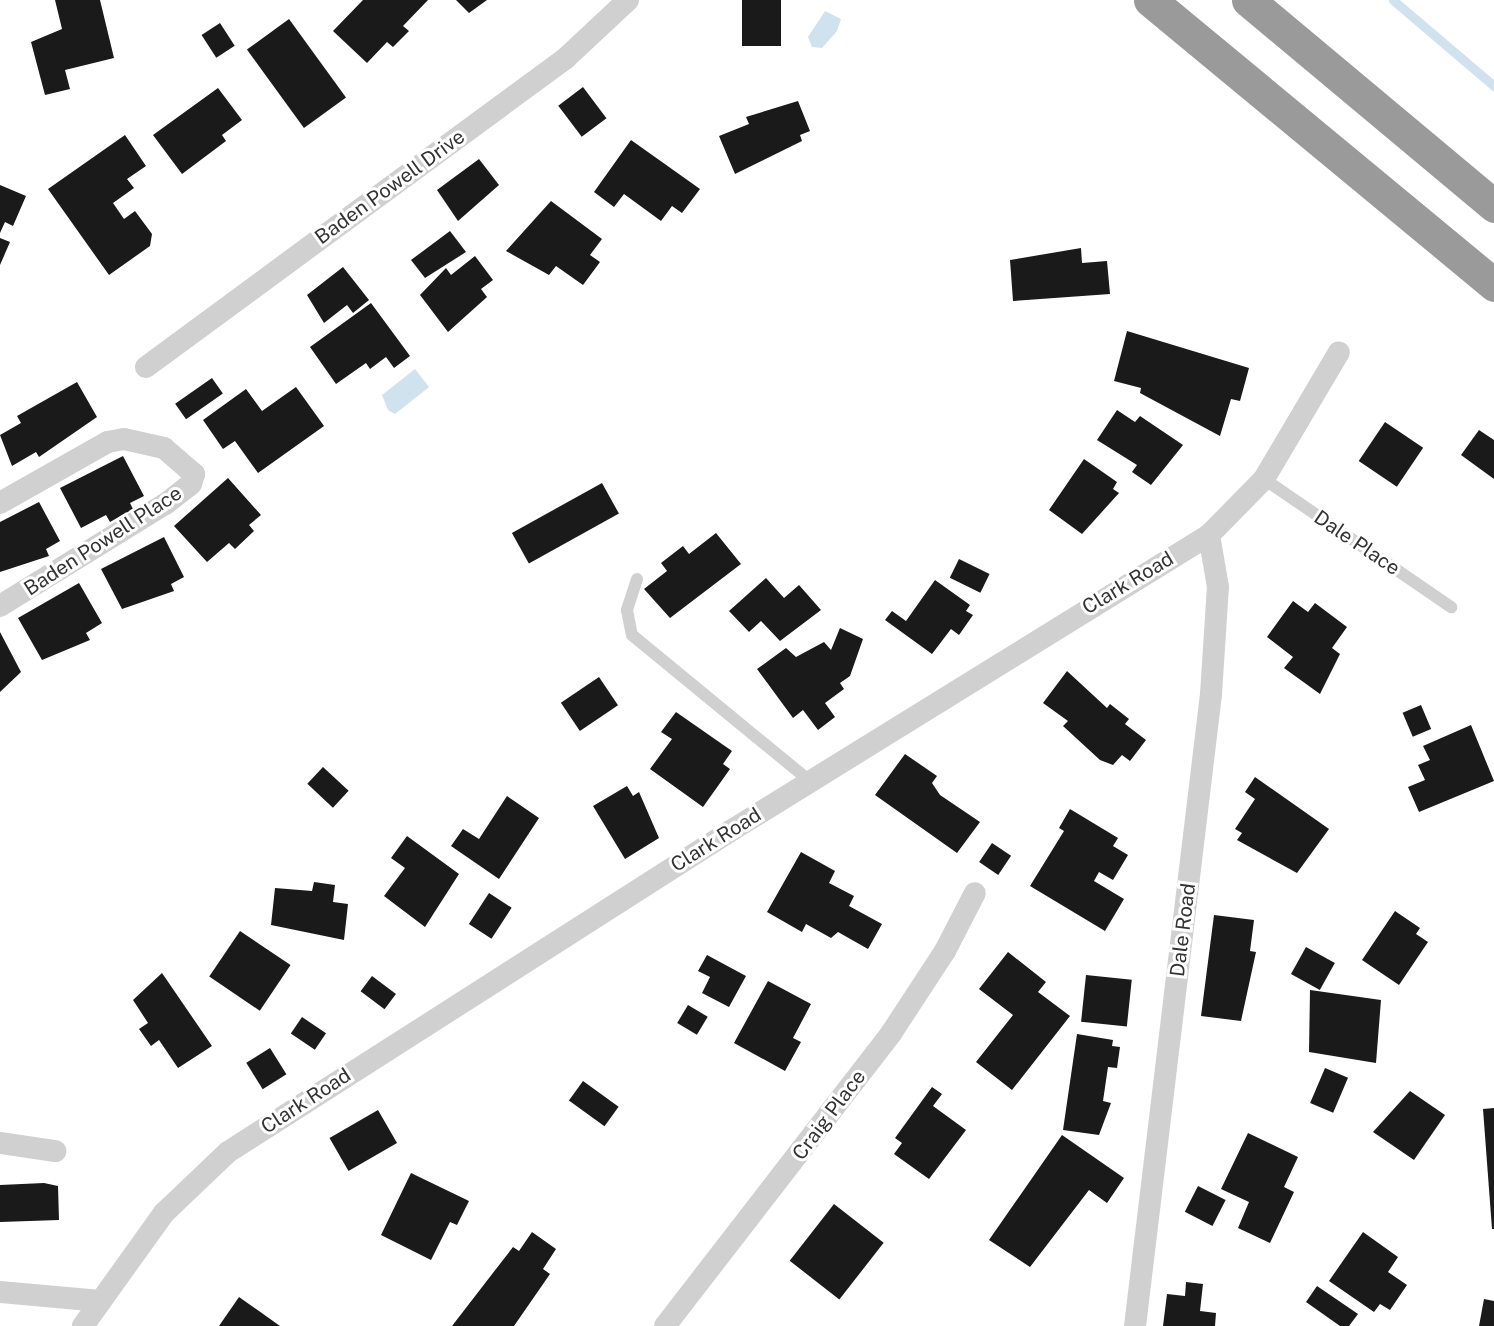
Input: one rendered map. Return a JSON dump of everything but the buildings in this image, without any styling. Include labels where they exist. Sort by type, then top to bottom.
[{"type":"highway","points":[[1150,0],[1494,285]]},
{"type":"highway","points":[[1248,0],[1494,206]]},
{"type":"street","name":"Baden Powell Drive","points":[[146,367],[566,58],[628,0]]},
{"type":"street","name":"Clark Road","points":[[83,1326],[164,1213],[228,1152],[810,781],[1209,535],[1264,479],[1339,352]]},
{"type":"street","name":"Baden Powell Place","points":[[0,503],[108,442],[124,439],[164,448],[194,474],[191,484],[165,504],[0,606]]},
{"type":"street","name":"Dale Road","points":[[1135,1326],[1211,694],[1218,587],[1209,535]]},
{"type":"street","name":"Craig Place","points":[[665,1326],[892,1032],[945,951],[975,893]]},
{"type":"street","points":[[0,1143],[55,1151]]},
{"type":"street","points":[[0,1292],[101,1301]]},
{"type":"lane","name":"Dale Place","points":[[1264,479],[1451,607]]},
{"type":"lane","points":[[637,579],[627,610],[632,635],[810,781]]},
{"type":"water","points":[[825,11],[841,19],[837,31],[822,48],[812,47],[808,37]]},
{"type":"water","points":[[415,369],[429,387],[395,414],[388,410],[382,395]]},
{"type":"waterway","points":[[1393,0],[1494,86]]}]
